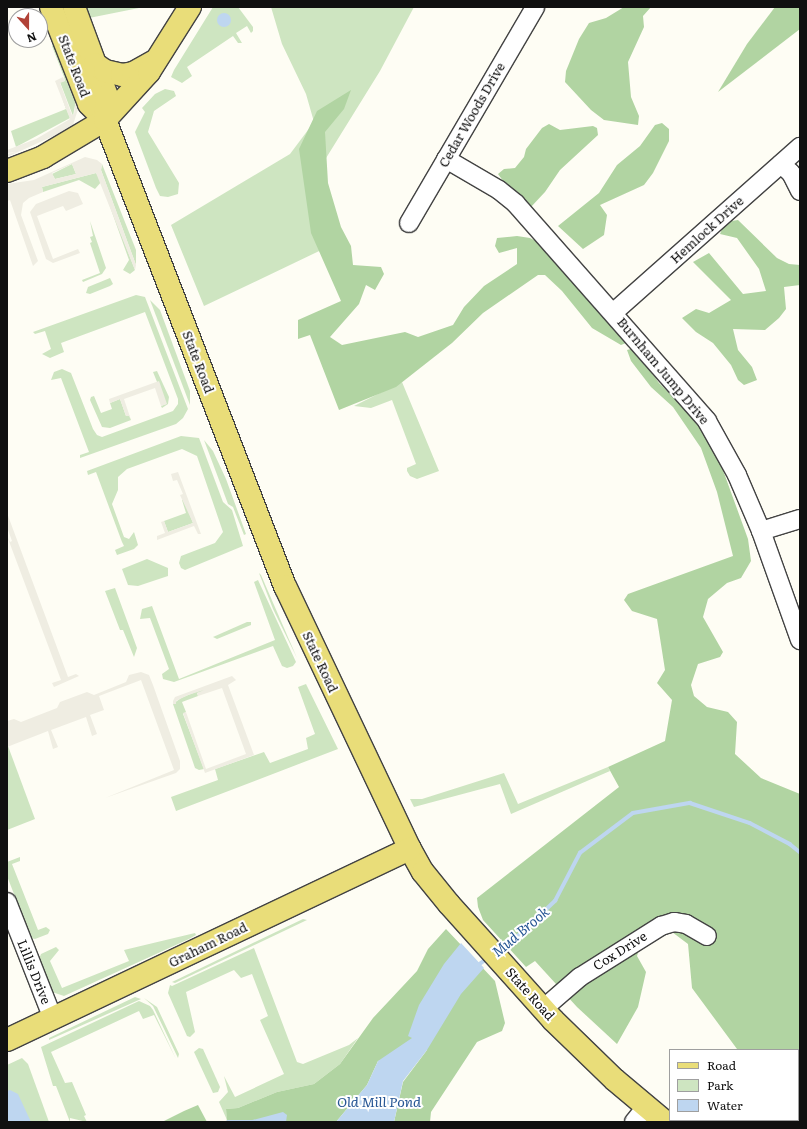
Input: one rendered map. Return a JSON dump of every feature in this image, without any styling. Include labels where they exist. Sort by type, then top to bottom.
[{"type":"main road","name":"State Road","points":[[51,7],[89,104],[105,120],[285,586],[410,849],[423,872],[509,971],[588,1056],[640,1115],[665,1122]]},
{"type":"main road","name":"State Road","points":[[74,7],[107,96],[105,120]]},
{"type":"main road","points":[[7,171],[43,157],[105,120],[158,59],[190,7]]},
{"type":"main road","points":[[95,64],[114,75],[122,75],[133,73],[158,59]]},
{"type":"main road","name":"Graham Road","points":[[7,1040],[410,849]]},
{"type":"street","name":"Cedar Woods Drive","points":[[408,224],[535,7]]},
{"type":"street","name":"Hemlock Drive","points":[[614,312],[800,147]]},
{"type":"street","name":"Burnham Jump Drive","points":[[446,159],[508,197],[614,312],[707,421],[737,476],[761,531],[800,640]]},
{"type":"street","points":[[782,164],[791,173],[800,191]]},
{"type":"street","points":[[761,531],[800,519]]},
{"type":"street","name":"Lillis Drive","points":[[7,902],[53,1019]]},
{"type":"street","name":"Cox Drive","points":[[543,1009],[580,977],[661,926],[674,922],[686,924],[707,936]]},
{"type":"green space","points":[[82,7],[144,7],[89,18]]},
{"type":"green space","points":[[213,7],[238,7],[253,27],[253,31],[251,33],[247,26],[236,33],[242,43],[238,43],[233,36],[187,67],[192,76],[182,83],[171,77]]},
{"type":"green space","points":[[271,7],[414,7],[380,71],[323,163],[336,243],[204,306],[171,225],[290,154],[314,122],[306,94],[282,44]]},
{"type":"green space","points":[[624,7],[651,7],[643,16],[644,27],[628,62],[631,97],[639,116],[638,125],[604,120],[591,110],[565,82],[566,71],[579,39],[589,23],[606,18]]},
{"type":"green space","points":[[775,7],[800,7],[800,29],[718,92],[747,44]]},
{"type":"green space","points":[[54,43],[76,100],[73,116],[60,82],[65,81],[52,46]]},
{"type":"green space","points":[[165,89],[174,91],[176,96],[154,111],[148,132],[179,183],[178,194],[168,197],[160,196],[135,132],[145,112],[142,108],[155,94]]},
{"type":"green space","points":[[351,90],[344,109],[325,132],[328,183],[341,227],[351,246],[353,265],[381,267],[384,274],[375,290],[366,285],[359,304],[330,337],[342,345],[405,332],[418,337],[453,325],[464,307],[484,286],[517,264],[517,248],[499,253],[495,246],[497,238],[517,236],[530,238],[544,245],[626,343],[621,345],[592,328],[562,291],[545,275],[538,275],[483,313],[452,343],[396,387],[339,410],[310,335],[298,339],[298,320],[341,301],[311,233],[299,149],[317,111]]},
{"type":"green space","points":[[61,95],[70,118],[16,147],[11,131],[66,109]]},
{"type":"green space","points":[[662,123],[669,129],[669,141],[653,173],[644,185],[600,205],[607,215],[604,235],[583,249],[558,226],[599,193],[617,165],[640,146],[655,125]]},
{"type":"green space","points":[[549,124],[560,130],[593,126],[597,128],[598,135],[560,170],[545,192],[530,208],[509,189],[498,174],[504,169],[515,168],[524,157],[526,149],[542,128]]},
{"type":"green space","points":[[72,164],[76,174],[55,179],[52,174]]},
{"type":"green space","points":[[102,164],[136,250],[136,265],[101,170]]},
{"type":"green space","points":[[96,173],[102,181],[95,189],[79,180],[43,192],[42,187]]},
{"type":"green space","points":[[103,187],[135,270],[130,274],[123,270],[129,260]]},
{"type":"green space","points":[[738,220],[777,258],[789,264],[800,265],[800,285],[784,287],[786,309],[779,318],[765,330],[733,329],[738,350],[752,367],[757,380],[744,385],[738,380],[731,365],[713,343],[696,332],[682,318],[696,309],[709,313],[731,300],[693,262],[709,253],[743,294],[766,291],[759,269],[737,238],[720,234],[725,222]]},
{"type":"green space","points":[[90,221],[106,268],[102,274],[83,282],[82,280],[100,273],[90,243],[92,242],[90,237],[93,236]]},
{"type":"green space","points":[[110,278],[113,284],[110,286],[90,294],[86,293],[88,287]]},
{"type":"green space","points":[[136,295],[145,297],[188,409],[183,418],[176,424],[80,458],[80,455],[89,452],[61,378],[51,380],[54,372],[62,369],[71,373],[93,429],[97,435],[102,437],[173,411],[178,404],[178,399],[145,312],[61,343],[64,352],[50,358],[42,354],[51,349],[45,331],[35,334],[33,332]]},
{"type":"green space","points":[[150,300],[160,310],[190,391],[190,405]]},
{"type":"green space","points":[[634,348],[659,383],[692,415],[716,451],[748,539],[751,561],[741,578],[727,583],[708,599],[703,617],[723,652],[720,657],[698,664],[691,685],[694,696],[707,707],[728,712],[737,722],[735,754],[761,778],[800,794],[800,1091],[799,1049],[737,1049],[692,988],[688,944],[672,932],[641,944],[637,956],[646,972],[638,1007],[617,1044],[577,1007],[535,961],[526,967],[483,920],[478,907],[477,898],[619,787],[608,767],[665,741],[672,700],[657,683],[665,670],[657,619],[632,611],[624,600],[628,594],[733,556],[717,492],[701,448],[673,407],[651,387],[631,361],[627,350]]},
{"type":"green space","points":[[157,371],[169,397],[168,404],[162,408],[161,406],[166,404],[153,372]]},
{"type":"green space","points":[[402,382],[439,471],[417,479],[410,476],[407,471],[407,468],[416,464],[392,400],[371,408],[354,406]]},
{"type":"green space","points":[[94,396],[101,413],[112,409],[110,403],[120,399],[126,416],[129,415],[131,420],[110,428],[102,427],[90,400],[91,397]]},
{"type":"green space","points":[[181,436],[199,438],[223,502],[232,510],[243,546],[185,570],[181,568],[179,563],[181,556],[215,543],[223,532],[197,456],[182,449],[127,469],[118,477],[118,490],[112,504],[124,537],[129,539],[134,532],[138,545],[134,549],[117,555],[115,550],[124,546],[96,472],[88,475],[87,471]]},
{"type":"green space","points":[[204,440],[213,451],[226,479],[246,534],[244,535],[233,507],[228,504]]},
{"type":"green space","points":[[182,500],[184,500],[193,523],[168,532],[164,521],[186,513]]},
{"type":"green space","points":[[147,559],[168,568],[168,576],[138,586],[128,585],[122,569]]},
{"type":"green space","points":[[259,573],[261,575],[297,658],[273,609]]},
{"type":"green space","points":[[258,580],[296,662],[293,666],[287,668],[282,666],[273,646],[174,682],[163,679],[162,674],[169,669],[150,618],[140,619],[142,609],[152,606],[179,679],[275,640],[254,582]]},
{"type":"green space","points":[[115,588],[137,648],[134,657],[123,630],[120,630],[105,591]]},
{"type":"green space","points":[[247,622],[251,622],[251,625],[217,639],[213,637]]},
{"type":"green space","points":[[306,684],[338,749],[176,811],[171,797],[218,780],[215,769],[264,752],[270,763],[308,749],[306,738],[315,734],[298,687]]},
{"type":"green space","points":[[203,689],[205,691],[197,693],[198,696],[182,702],[186,712],[183,714],[204,769],[199,770],[195,768],[173,704],[181,698]]},
{"type":"green space","points":[[8,746],[35,819],[7,830],[7,747]]},
{"type":"green space","points":[[608,767],[610,771],[511,814],[500,784],[414,807],[410,799],[422,799],[504,773],[518,804]]},
{"type":"green space","points":[[20,857],[20,861],[12,864],[38,930],[46,927],[50,930],[48,934],[35,939],[31,938],[7,876],[7,862]]},
{"type":"green space","points":[[303,919],[307,920],[175,983],[172,982]]},
{"type":"green space","points":[[446,929],[495,981],[505,1023],[502,1031],[477,1042],[431,1112],[430,1122],[394,1122],[403,1082],[427,1050],[378,1061],[367,1085],[336,1122],[227,1122],[226,1109],[238,1108],[277,1092],[314,1084],[340,1064],[373,1018],[417,971],[428,949]]},
{"type":"green space","points":[[195,933],[196,935],[189,939],[64,996],[52,992],[39,959],[41,954],[56,947],[59,950],[50,961],[62,988],[129,961],[124,950]]},
{"type":"green space","points":[[254,948],[297,1062],[303,1064],[349,1045],[358,1038],[340,1064],[314,1084],[277,1092],[238,1108],[226,1109],[227,1120],[219,1102],[228,1092],[224,1076],[235,1097],[284,1074],[260,1020],[268,1016],[252,974],[241,978],[234,970],[186,992],[195,1032],[190,1037],[187,1036],[168,993],[170,985],[172,986]]},
{"type":"green space","points":[[135,997],[141,999],[49,1040],[49,1038]]},
{"type":"green space","points":[[144,998],[157,1007],[179,1054],[178,1058],[153,1006]]},
{"type":"green space","points":[[139,1001],[150,1006],[153,1010],[176,1059],[154,1015],[143,1019],[139,1011],[51,1052],[65,1083],[72,1082],[86,1115],[84,1116],[87,1122],[70,1118],[70,1122],[56,1086],[53,1086],[41,1047]]},
{"type":"green space","points":[[199,1048],[203,1049],[220,1087],[218,1092],[213,1093],[194,1052]]},
{"type":"green space","points":[[22,1058],[28,1064],[49,1122],[7,1122],[7,1065]]},
{"type":"green space","points":[[198,1105],[207,1122],[162,1122],[184,1111]]},
{"type":"shaded area","points":[[54,43],[79,106],[73,125],[76,126],[66,137],[58,134],[7,157],[7,154],[17,152],[7,153],[7,150],[36,139],[70,119],[55,81],[63,77],[65,81],[60,83],[72,115],[74,114],[76,100]]},
{"type":"shaded area","points":[[85,157],[97,160],[102,164],[101,170],[136,265],[135,270],[96,173],[42,187],[43,192],[29,198],[23,203],[21,215],[38,261],[33,266],[10,200],[7,201],[7,184],[34,180]],"holes":[[[72,164],[76,174],[55,179],[52,173]]]},
{"type":"shaded area","points":[[69,191],[78,193],[83,204],[66,211],[63,206],[37,216],[53,259],[78,249],[80,253],[53,263],[46,259],[30,212],[36,204]]},
{"type":"shaded area","points":[[159,381],[167,404],[161,406],[155,388],[124,399],[131,420],[129,416],[126,416],[120,399],[110,403],[109,399]]},
{"type":"shaded area","points":[[178,472],[201,534],[198,534],[194,526],[157,540],[157,536],[165,533],[161,522],[164,521],[168,532],[193,523],[180,495],[183,494],[177,480],[173,481],[171,474]]},
{"type":"shaded area","points":[[7,513],[68,677],[76,674],[79,676],[54,687],[52,683],[61,680],[7,536],[10,542],[12,541],[7,527]]},
{"type":"shaded area","points":[[141,672],[149,675],[180,761],[180,769],[176,773],[105,798],[174,770],[141,680],[99,696],[104,710],[90,715],[97,734],[92,736],[86,717],[51,730],[58,747],[53,749],[48,731],[7,747],[7,721],[14,719],[21,722],[57,708],[60,702],[87,692],[94,695],[126,682],[129,675]]},
{"type":"shaded area","points":[[232,676],[236,680],[228,685],[254,755],[205,773],[183,713],[186,712],[206,769],[246,754],[222,688],[198,696],[197,693],[204,690],[188,695],[176,701],[176,704],[173,704],[173,701],[175,697]]},
{"type":"water","points":[[221,13],[227,13],[231,17],[231,23],[227,27],[221,27],[217,23],[217,17]]},
{"type":"water","name":"Old Mill Pond","points":[[461,943],[484,968],[461,994],[427,1050],[403,1081],[394,1122],[336,1122],[367,1085],[378,1061],[412,1038],[408,1036],[419,1005],[444,964]]},
{"type":"water","points":[[10,1090],[18,1094],[31,1122],[7,1122],[7,1091]]},
{"type":"water","points":[[283,1112],[287,1115],[286,1122],[245,1122]]},
{"type":"waterway","name":"Mud Brook","points":[[500,949],[519,935],[555,901],[580,853],[633,813],[690,803],[750,823],[790,844],[800,852]]},
{"type":"waterway","name":"Mud Brook","points":[[477,966],[488,958]]},
{"type":"waterway","points":[[228,1122],[255,1122]]}]
